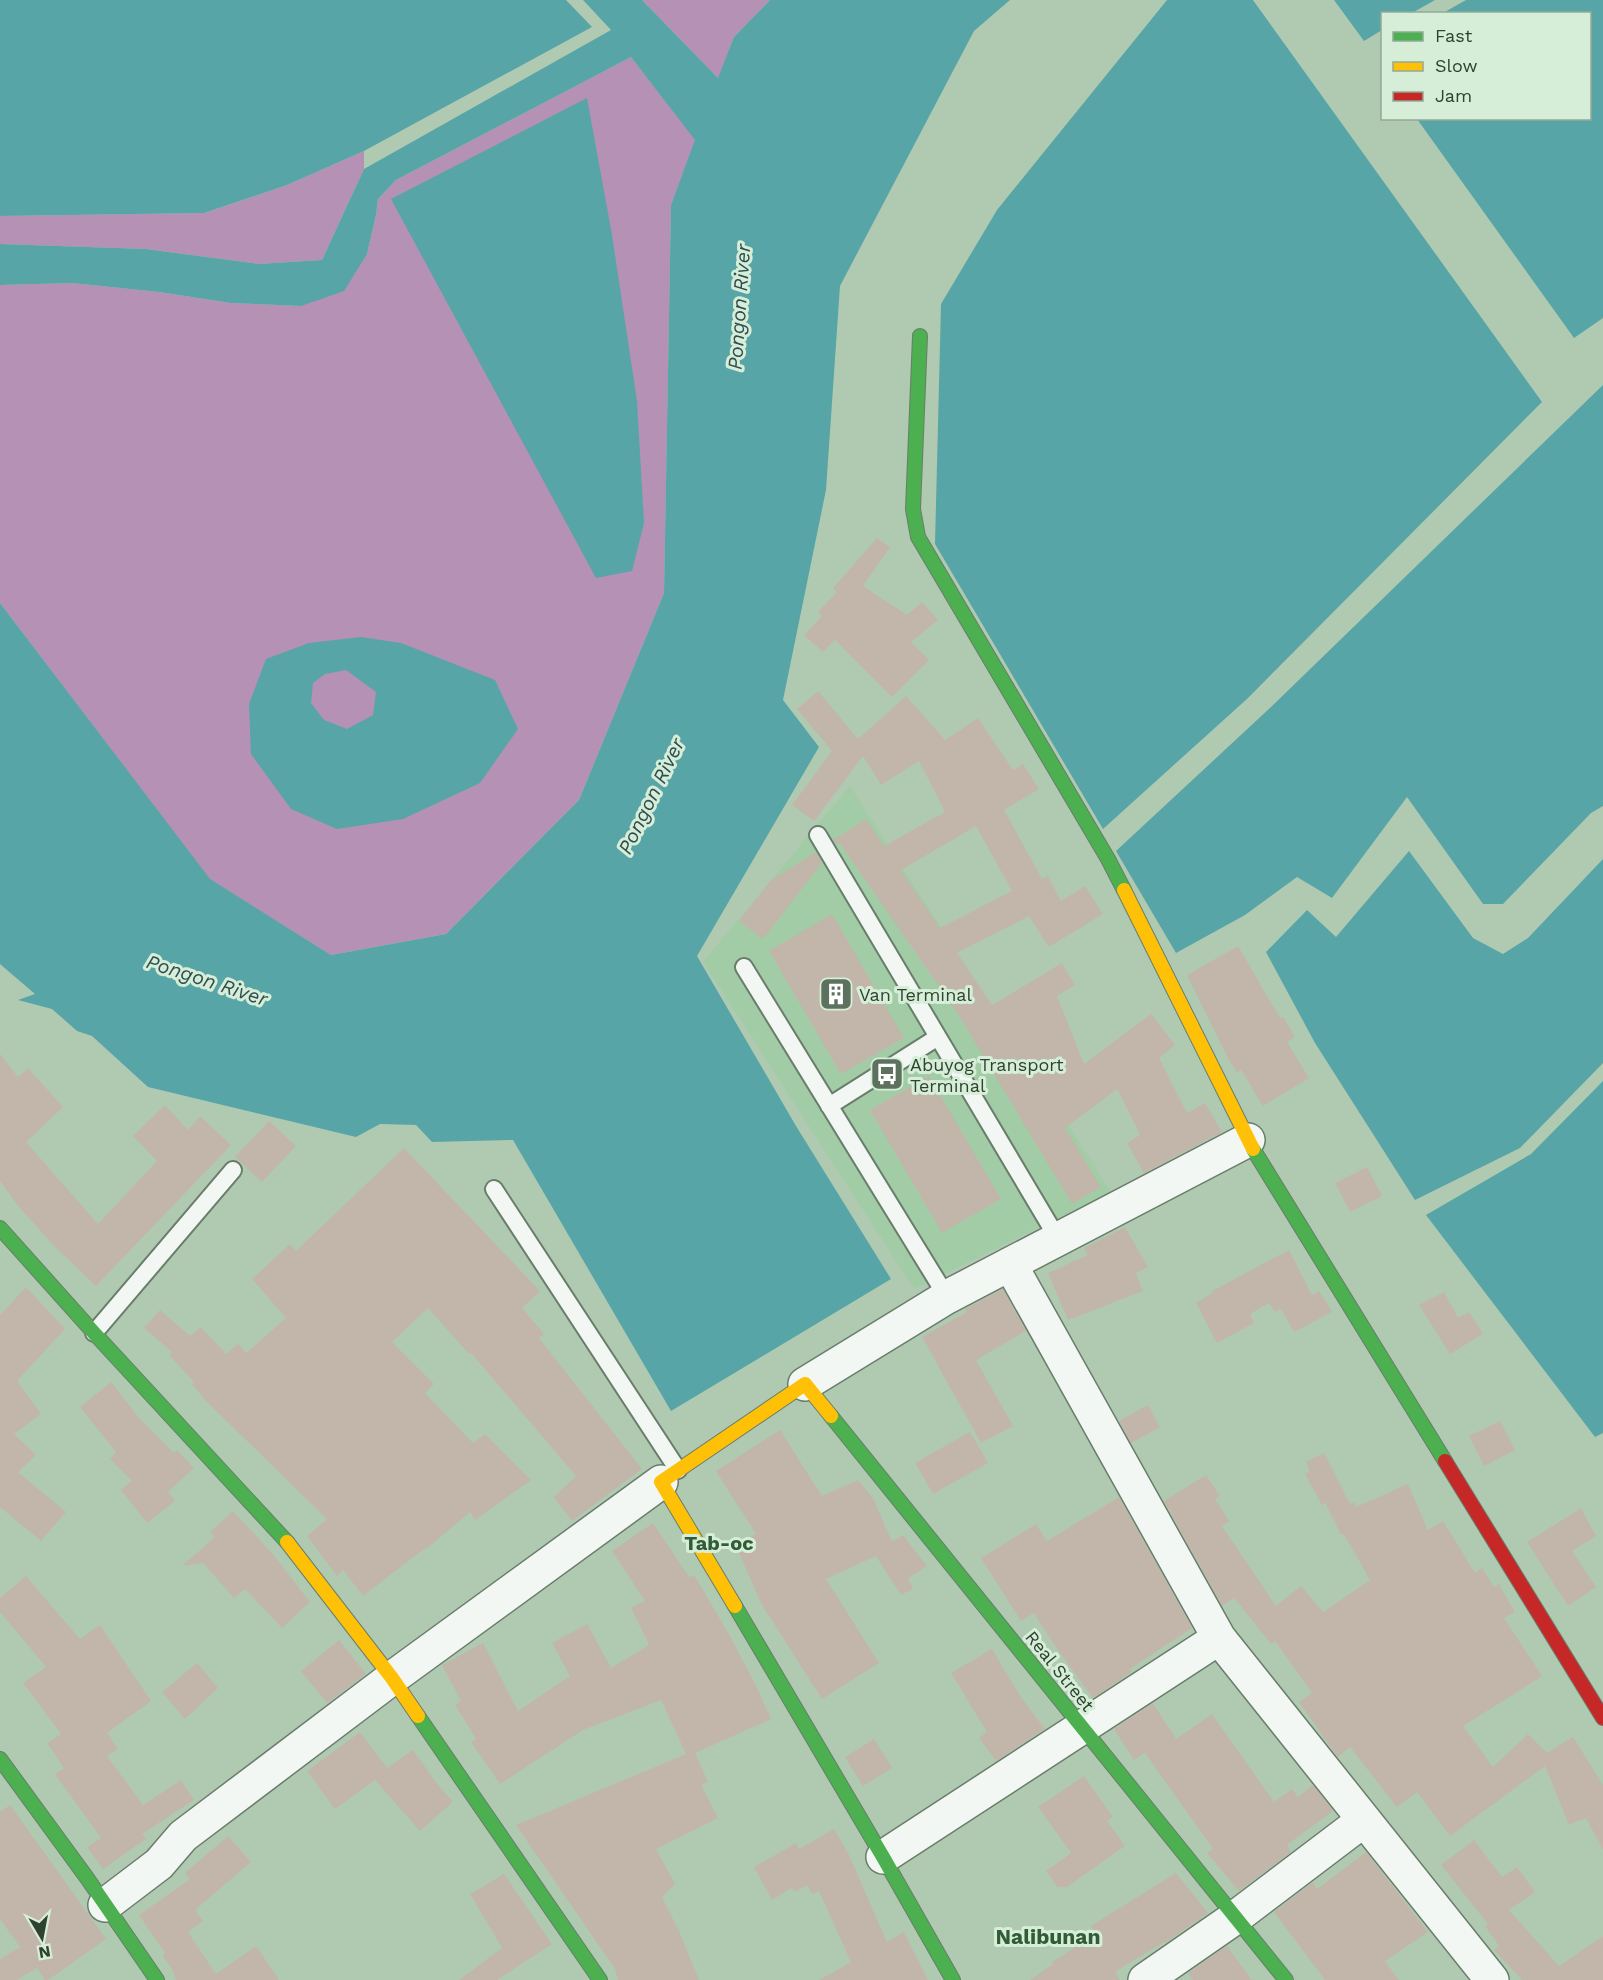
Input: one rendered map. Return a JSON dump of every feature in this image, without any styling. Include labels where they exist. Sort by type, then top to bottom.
[{"type":"street","points":[[920,336],[913,509],[918,537],[1108,860],[1248,1140],[1603,1718]]},
{"type":"street","points":[[105,1905],[159,1864],[183,1836],[392,1678],[670,1476],[805,1384],[946,1298],[1248,1140]]},
{"type":"street","points":[[0,1228],[94,1333],[283,1536],[392,1678],[600,1980]]},
{"type":"street","points":[[1010,1263],[1219,1638],[1492,1980]]},
{"type":"street","name":"Real Street","points":[[805,1384],[1286,1980]]},
{"type":"street","points":[[670,1476],[952,1980]]},
{"type":"street","points":[[883,1857],[1219,1638]]},
{"type":"street","points":[[0,1759],[157,1980]]},
{"type":"street","points":[[1145,1980],[1236,1917],[1364,1820]]},
{"type":"lane","points":[[818,835],[1058,1239]]},
{"type":"lane","points":[[744,967],[946,1298]]},
{"type":"lane","points":[[829,1106],[938,1037]]},
{"type":"lane","points":[[94,1333],[233,1170]]},
{"type":"lane","points":[[494,1189],[670,1476]]},
{"type":"shaded area","points":[[642,0],[770,0],[734,37],[719,79]]},
{"type":"shaded area","points":[[631,57],[696,140],[671,205],[664,593],[579,800],[446,934],[331,955],[210,880],[0,603],[0,285],[72,283],[159,292],[231,303],[301,306],[367,254],[378,199],[396,180]]},
{"type":"shaded area","points":[[364,151],[364,169],[322,260],[259,264],[146,249],[0,244],[0,216],[204,213],[287,185]]},
{"type":"shaded area","points":[[850,786],[1111,1192],[914,1289],[703,962]]},
{"type":"water","points":[[0,0],[566,0],[592,27],[364,151],[287,185],[204,213],[0,216]]},
{"type":"water","name":"Pongon River","points":[[583,0],[642,0],[718,78],[734,37],[770,0],[1010,0],[974,31],[840,286],[826,490],[783,700],[819,747],[697,956],[796,1126],[891,1279],[671,1411],[513,1140],[432,1142],[416,1125],[380,1124],[356,1137],[148,1087],[92,1036],[77,1031],[52,1009],[18,1000],[35,994],[0,964],[0,603],[210,879],[331,955],[446,934],[579,800],[664,593],[671,205],[695,140],[631,57],[396,180],[378,199],[367,254],[344,291],[301,306],[231,303],[159,292],[72,283],[0,285],[0,244],[146,249],[259,264],[322,260],[364,169],[611,30]]},
{"type":"water","points":[[1167,0],[1253,0],[1542,402],[1248,698],[1103,829],[935,544],[941,304],[997,210]]},
{"type":"water","points":[[1334,0],[1435,0],[1414,12],[1381,12],[1381,31],[1364,41]]},
{"type":"water","points":[[1466,0],[1603,0],[1603,318],[1574,338],[1418,120],[1591,120],[1591,12],[1445,12]]},
{"type":"water","points":[[587,98],[612,235],[637,401],[644,523],[632,571],[596,578],[391,199]]},
{"type":"water","points":[[1603,385],[1603,806],[1591,813],[1503,904],[1483,904],[1407,797],[1332,898],[1297,877],[1245,915],[1176,953],[1116,851],[1271,707]]},
{"type":"water","points":[[361,637],[401,643],[495,680],[518,729],[480,783],[403,819],[337,829],[291,809],[251,754],[249,704],[266,659],[309,643]],"holes":[[[346,670],[376,692],[373,715],[347,729],[324,720],[311,703],[313,683],[325,674]]]},
{"type":"water","points":[[1409,851],[1473,938],[1503,954],[1528,938],[1603,859],[1603,1063],[1520,1148],[1415,1200],[1315,1043],[1266,952],[1307,910],[1336,937]]},
{"type":"water","points":[[1603,1081],[1603,1433],[1595,1437],[1426,1215],[1531,1154]]},
{"type":"building","points":[[877,538],[890,547],[863,586],[907,615],[922,602],[938,620],[911,642],[929,660],[892,697],[835,640],[823,652],[804,635],[822,616],[818,612],[837,592],[833,588]]},
{"type":"building","points":[[818,691],[858,739],[906,696],[945,740],[978,718],[1013,770],[1023,764],[1039,789],[1004,810],[1042,879],[1048,876],[1061,901],[1085,886],[1103,914],[1049,947],[1029,916],[957,953],[992,1005],[1062,963],[1075,985],[1057,996],[1084,1064],[1151,1014],[1175,1045],[1159,1058],[1187,1113],[1205,1103],[1222,1132],[1144,1173],[1127,1143],[1140,1135],[1117,1089],[1065,1128],[1101,1187],[1072,1204],[958,1014],[839,842],[836,845],[833,840],[866,819],[884,846],[945,812],[919,761],[881,785],[863,756],[814,821],[792,805],[832,751],[797,709]],"holes":[[[976,826],[1012,891],[940,928],[901,870]]]},
{"type":"building","points":[[816,852],[822,863],[763,939],[739,921],[771,880]]},
{"type":"building","name":"Van Terminal","points":[[832,914],[904,1038],[841,1074],[769,951]]},
{"type":"building","points":[[1238,946],[1280,1018],[1283,1017],[1295,1037],[1287,1042],[1309,1078],[1263,1106],[1241,1070],[1237,1073],[1229,1060],[1187,975]]},
{"type":"building","points":[[0,1054],[18,1077],[28,1068],[63,1107],[26,1142],[98,1224],[157,1161],[133,1136],[165,1105],[188,1130],[200,1116],[231,1145],[96,1286],[56,1248],[18,1206],[0,1181]]},
{"type":"building","points":[[929,1076],[1001,1199],[942,1233],[870,1110]]},
{"type":"building","points":[[269,1121],[296,1146],[262,1182],[235,1157]]},
{"type":"building","points":[[404,1148],[540,1291],[522,1308],[544,1334],[539,1338],[642,1469],[572,1521],[554,1497],[576,1476],[471,1353],[469,1354],[428,1308],[392,1342],[434,1384],[425,1393],[473,1443],[485,1434],[531,1480],[475,1520],[470,1512],[425,1550],[363,1596],[343,1570],[337,1576],[307,1536],[327,1519],[206,1401],[192,1384],[194,1382],[169,1355],[172,1352],[144,1328],[160,1310],[190,1336],[201,1327],[226,1354],[238,1344],[246,1353],[286,1318],[252,1279],[290,1244],[296,1251]]},
{"type":"building","points":[[1367,1167],[1382,1196],[1350,1212],[1335,1183]]},
{"type":"building","points":[[1125,1227],[1148,1267],[1136,1273],[1143,1291],[1068,1320],[1048,1273],[1088,1255],[1084,1248]]},
{"type":"building","points":[[1289,1250],[1312,1295],[1319,1291],[1332,1312],[1294,1332],[1281,1309],[1275,1312],[1269,1303],[1250,1314],[1254,1323],[1217,1343],[1196,1303],[1213,1293],[1212,1291]]},
{"type":"building","points":[[26,1287],[65,1329],[17,1381],[41,1414],[14,1434],[36,1455],[18,1472],[66,1512],[41,1541],[0,1507],[0,1315]]},
{"type":"building","points":[[1003,1289],[1026,1331],[976,1360],[1013,1426],[981,1443],[922,1337],[967,1312],[965,1309]]},
{"type":"building","points":[[1444,1292],[1458,1318],[1469,1312],[1483,1334],[1450,1354],[1419,1305]]},
{"type":"building","points":[[111,1382],[140,1419],[174,1453],[177,1450],[194,1468],[168,1492],[175,1501],[147,1523],[121,1490],[132,1481],[110,1459],[116,1452],[80,1407]]},
{"type":"building","points":[[1148,1405],[1160,1427],[1131,1443],[1119,1421]]},
{"type":"building","points":[[1500,1421],[1515,1450],[1484,1466],[1469,1436]]},
{"type":"building","points":[[780,1430],[822,1496],[858,1480],[873,1498],[892,1542],[903,1535],[927,1566],[908,1578],[913,1589],[901,1595],[876,1556],[826,1579],[879,1663],[822,1699],[762,1605],[735,1544],[756,1534],[716,1471]]},
{"type":"building","points":[[970,1432],[988,1463],[933,1494],[915,1463]]},
{"type":"building","points":[[1324,1453],[1350,1504],[1354,1502],[1356,1507],[1408,1484],[1428,1530],[1443,1521],[1475,1573],[1482,1568],[1494,1587],[1499,1584],[1515,1612],[1504,1618],[1542,1676],[1463,1726],[1493,1767],[1528,1734],[1547,1753],[1573,1737],[1603,1785],[1603,1850],[1586,1818],[1569,1825],[1545,1766],[1450,1836],[1417,1792],[1397,1807],[1350,1747],[1338,1757],[1329,1745],[1299,1702],[1312,1693],[1275,1641],[1271,1644],[1234,1598],[1222,1606],[1164,1501],[1206,1475],[1220,1496],[1215,1499],[1229,1521],[1222,1526],[1276,1606],[1301,1586],[1323,1612],[1370,1580],[1344,1534],[1341,1535],[1325,1503],[1322,1505],[1305,1474],[1310,1471],[1306,1462]]},
{"type":"building","points":[[1119,1497],[1192,1628],[1130,1669],[1132,1672],[1093,1698],[1034,1613],[1021,1621],[981,1558],[1036,1524],[1047,1541]]},
{"type":"building","points":[[1581,1508],[1596,1536],[1572,1551],[1596,1587],[1568,1606],[1527,1542]]},
{"type":"building","points":[[233,1511],[272,1553],[310,1602],[282,1628],[245,1589],[234,1598],[203,1563],[182,1566],[215,1537],[210,1532]]},
{"type":"building","points":[[653,1523],[689,1577],[694,1575],[729,1634],[771,1719],[695,1753],[708,1782],[701,1785],[718,1818],[656,1849],[675,1884],[662,1897],[699,1980],[618,1980],[615,1969],[516,1825],[686,1754],[661,1700],[583,1730],[500,1784],[471,1742],[476,1739],[455,1705],[461,1701],[442,1665],[483,1643],[518,1711],[570,1676],[552,1643],[587,1624],[611,1668],[649,1645],[631,1608],[645,1601],[612,1551]]},
{"type":"building","points":[[26,1576],[80,1639],[100,1625],[151,1701],[107,1733],[118,1749],[107,1756],[143,1805],[181,1780],[194,1800],[142,1834],[146,1839],[103,1869],[87,1847],[101,1838],[55,1774],[64,1768],[47,1743],[61,1734],[23,1683],[46,1667],[0,1612],[0,1598]]},
{"type":"building","points":[[339,1640],[366,1674],[327,1703],[301,1671]]},
{"type":"building","points":[[992,1649],[1020,1696],[1045,1729],[996,1761],[979,1738],[987,1732],[951,1673]]},
{"type":"building","points":[[197,1663],[218,1688],[185,1719],[162,1692]]},
{"type":"building","points":[[1153,1703],[1176,1739],[1212,1714],[1274,1802],[1292,1789],[1298,1797],[1313,1785],[1333,1811],[1287,1845],[1291,1852],[1239,1891],[1207,1853],[1213,1849],[1145,1753],[1134,1760],[1114,1729]]},
{"type":"building","points":[[360,1732],[387,1768],[413,1750],[453,1802],[420,1831],[375,1780],[335,1809],[307,1771]]},
{"type":"building","points":[[874,1739],[892,1768],[863,1786],[845,1757]]},
{"type":"building","points":[[1084,1776],[1113,1817],[1107,1821],[1125,1846],[1067,1887],[1057,1887],[1046,1871],[1071,1853],[1038,1807]]},
{"type":"building","points":[[10,1805],[106,1939],[48,1980],[45,1980],[37,1968],[17,1980],[0,1980],[0,1959],[20,1947],[0,1919],[0,1812]]},
{"type":"building","points":[[834,1829],[848,1853],[887,1942],[904,1932],[928,1980],[819,1980],[851,1962],[819,1891],[812,1894],[807,1885],[794,1892],[792,1888],[772,1900],[754,1867],[796,1843],[799,1849]]},
{"type":"building","points":[[228,1836],[251,1862],[195,1910],[203,1921],[188,1932],[216,1974],[256,1946],[279,1980],[176,1980],[172,1969],[162,1955],[165,1953],[139,1915],[190,1879],[185,1873]]},
{"type":"building","points":[[1474,1840],[1502,1877],[1517,1867],[1535,1892],[1509,1910],[1559,1966],[1603,1936],[1603,1980],[1522,1980],[1494,1950],[1499,1946],[1485,1926],[1488,1924],[1441,1865]]},
{"type":"building","points":[[1366,1852],[1428,1932],[1385,1961],[1399,1980],[1325,1980],[1274,1912],[1313,1882],[1317,1889]]},
{"type":"building","points":[[1176,1873],[1208,1913],[1165,1943],[1115,1972],[1120,1980],[1030,1980],[1053,1964],[1052,1962],[1096,1934],[1091,1926]]},
{"type":"building","points":[[504,1874],[552,1944],[497,1980],[459,1980],[502,1948],[470,1894]]},
{"type":"building","points":[[1227,1946],[1252,1980],[1193,1980],[1188,1973]]},
{"type":"traffic: fast","points":[[920,336],[913,509],[918,537],[1108,859],[1124,890]]},
{"type":"traffic: fast","points":[[1253,1149],[1445,1461]]},
{"type":"traffic: fast","points":[[0,1228],[287,1542]]},
{"type":"traffic: fast","points":[[831,1416],[1286,1980]]},
{"type":"traffic: fast","points":[[735,1606],[953,1980]]},
{"type":"traffic: fast","points":[[418,1716],[600,1980]]},
{"type":"traffic: fast","points":[[0,1759],[87,1878],[157,1980]]},
{"type":"traffic: slow","points":[[1124,890],[1253,1149]]},
{"type":"traffic: slow","points":[[735,1606],[661,1482],[805,1384],[831,1416]]},
{"type":"traffic: slow","points":[[287,1542],[392,1678],[418,1716]]},
{"type":"traffic: jam","points":[[1445,1461],[1603,1718]]},
{"type":"place","name":"Van Terminal","points":[[836,994]]},
{"type":"place","name":"Abuyog Transport Terminal","points":[[887,1074]]},
{"type":"district","name":"Tab-oc","points":[[719,1543]]},
{"type":"district","name":"Nalibunan","points":[[1048,1936]]}]
